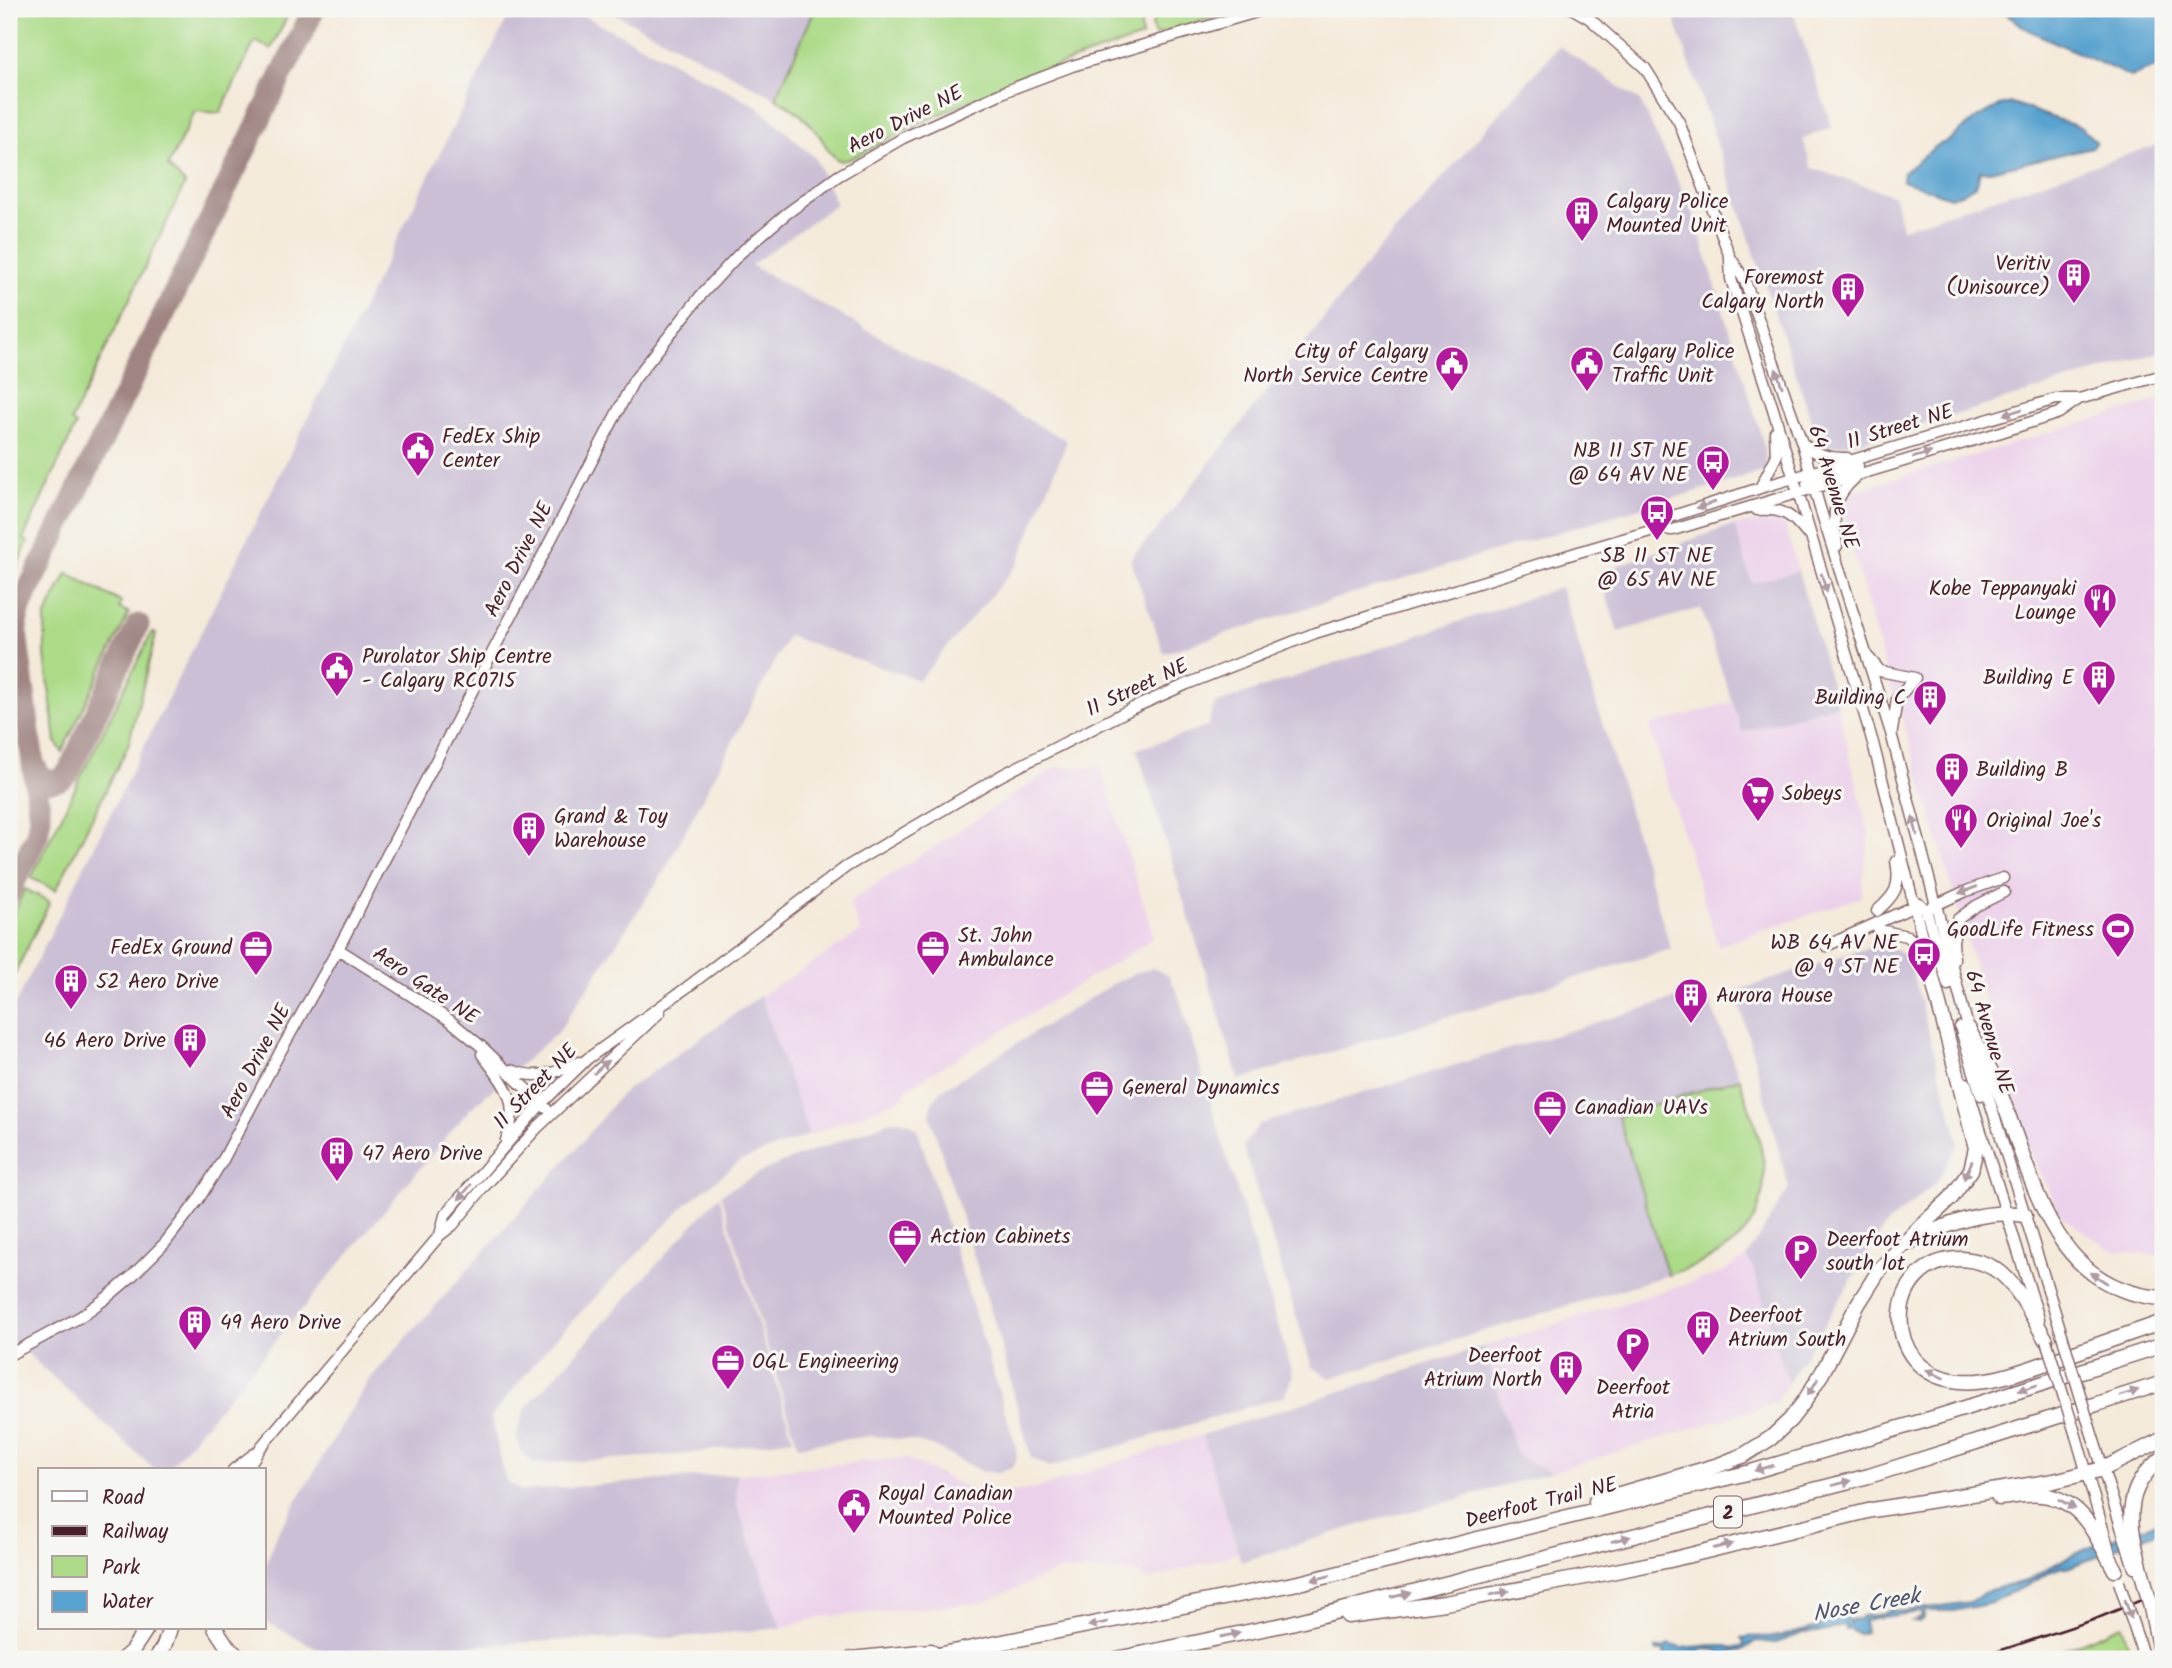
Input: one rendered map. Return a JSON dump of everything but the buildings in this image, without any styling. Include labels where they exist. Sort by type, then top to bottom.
[{"type":"highway","points":[[1482,1539],[1525,1522],[1719,1465],[1744,1455],[1771,1438],[1804,1402],[1870,1283],[1921,1226],[1951,1198],[1970,1170],[1976,1148],[1926,956]]},
{"type":"highway","points":[[1968,1028],[1997,1084],[2040,1201],[2063,1244],[2076,1260],[2105,1283],[2137,1295],[2163,1298]]},
{"type":"highway","points":[[1901,1247],[1942,1226],[2006,1212],[2025,1214]]},
{"type":"highway","points":[[2046,1340],[2010,1283],[1993,1268],[1975,1261],[1958,1259],[1934,1265],[1912,1283],[1903,1303],[1901,1329],[1910,1353],[1927,1371],[1940,1378],[1957,1381],[1986,1380],[2005,1375],[2163,1322]]},
{"type":"highway","name":"Deerfoot Trail NE","points":[[918,1659],[1290,1585],[1751,1472],[1940,1416],[2163,1345]]},
{"type":"highway","name":"2","points":[[1116,1659],[1287,1623],[1869,1476],[2163,1382]]},
{"type":"highway","points":[[1287,1623],[1445,1604],[1670,1560],[1871,1510],[2054,1481],[2103,1469],[2163,1439]]},
{"type":"highway","points":[[2160,1653],[2132,1531],[2131,1505],[2138,1483],[2151,1467],[2163,1458]]},
{"type":"highway","points":[[1927,1500],[1973,1500],[2040,1494],[2063,1500],[2086,1518],[2117,1576]]},
{"type":"highway","points":[[123,1659],[132,1651],[146,1630]]},
{"type":"highway","points":[[156,1659],[169,1630]]},
{"type":"highway","points":[[216,1630],[240,1659]]},
{"type":"highway","points":[[851,1659],[922,1651],[957,1652]]},
{"type":"street","name":"Aero Drive NE","points":[[9,1356],[80,1317],[131,1278],[165,1243],[198,1200],[225,1158],[338,949],[634,380],[702,294],[739,254],[786,214],[838,176],[869,156],[937,122],[1006,91],[1072,66],[1266,9]]},
{"type":"street","name":"64 Avenue NE","points":[[1573,9],[1590,19],[1645,68],[1679,122],[1730,257],[1745,281],[1802,443],[1891,733],[1932,892],[1921,907],[1926,956],[2144,1659]]},
{"type":"street","name":"64 Avenue NE","points":[[1730,257],[1731,279],[1794,478],[1921,907],[1955,983],[2091,1431],[2149,1608]]},
{"type":"street","name":"11 Street NE","points":[[1657,529],[1667,518],[1760,488],[1794,478],[1813,481],[1857,475],[2059,413],[2079,400],[2163,375]]},
{"type":"street","name":"11 Street NE","points":[[1813,481],[1866,456],[1948,431],[2056,399],[2079,400]]},
{"type":"street","points":[[1760,488],[1776,457],[1773,409]]},
{"type":"street","points":[[1798,494],[1806,484],[1813,481],[1948,431]]},
{"type":"street","points":[[1802,443],[1814,452],[1828,457],[1866,456]]},
{"type":"street","points":[[1840,569],[1835,510],[1843,488],[1857,475]]},
{"type":"street","name":"11 Street NE","points":[[440,1235],[445,1215],[542,1103],[587,1059],[846,867],[1002,775],[1133,708],[1315,633],[1413,601],[1657,529],[1673,530],[1798,494]]},
{"type":"street","points":[[1737,511],[1768,509],[1784,512],[1796,520],[1810,538]]},
{"type":"street","points":[[1866,655],[1880,671],[1915,678],[1897,699],[1891,733]]},
{"type":"street","points":[[1877,911],[1895,893],[1898,876],[1879,793],[1880,773]]},
{"type":"street","points":[[1826,946],[1921,907],[2003,878]]},
{"type":"street","points":[[1955,983],[1953,941],[1958,919],[2004,892]]},
{"type":"street","points":[[1921,907],[1990,1126],[2010,1167]]},
{"type":"street","points":[[1879,930],[1907,936],[1926,956]]},
{"type":"street","name":"Aero Gate NE","points":[[338,949],[419,999],[467,1035],[551,1114]]},
{"type":"street","name":"11 Street NE","points":[[247,1468],[261,1447],[440,1235],[453,1225],[551,1114],[685,988]]},
{"type":"street","points":[[467,1035],[504,1085],[513,1106],[513,1122],[503,1146]]},
{"type":"street","points":[[502,1066],[523,1075],[540,1076],[587,1059]]},
{"type":"street","name":"11 Street NE","points":[[235,1468],[261,1447]]},
{"type":"shaded area","points":[[512,9],[571,9],[757,106],[815,158],[836,204],[751,265],[1067,441],[1017,565],[919,680],[788,636],[665,870],[559,1031],[469,1110],[169,1468],[153,1468],[18,1345],[9,1351],[9,1017]]},
{"type":"shaded area","points":[[606,9],[815,9],[776,98]]},
{"type":"shaded area","points":[[1671,9],[1792,9],[1832,127],[1803,139],[1812,168],[1895,196],[1902,229],[2163,143],[2163,351],[1955,415],[1862,441],[1821,448]]},
{"type":"shaded area","points":[[1559,46],[1640,101],[1694,215],[1762,438],[1768,470],[1348,595],[1164,653],[1130,559],[1160,526],[1375,254]]},
{"type":"shaded area","points":[[2163,399],[2163,1255],[2160,1256],[2113,1251],[2062,1217],[2027,1146],[1902,717],[1888,681],[1845,521],[1845,509],[1848,499],[1857,490]]},
{"type":"shaded area","points":[[1784,521],[1798,571],[1752,583],[1734,525]]},
{"type":"shaded area","points":[[1734,525],[1752,583],[1798,571],[1837,705],[1742,732],[1701,608],[1618,632],[1599,572]]},
{"type":"shaded area","points":[[1561,587],[1671,949],[1239,1080],[1137,749],[1207,727],[1215,704]]},
{"type":"shaded area","points":[[1731,702],[1742,732],[1837,705],[1869,833],[1861,897],[1718,946],[1649,726]]},
{"type":"shaded area","points":[[1101,767],[1154,937],[907,1088],[902,1098],[809,1135],[760,996],[861,932],[849,902],[1055,768]]},
{"type":"shaded area","points":[[1883,943],[1908,957],[1959,1142],[1937,1182],[1885,1226],[1788,1383],[1753,1267],[1746,1258],[1789,1188],[1736,991]]},
{"type":"shaded area","points":[[1153,968],[1169,976],[1178,994],[1293,1376],[1284,1396],[1050,1467],[1031,1458],[996,1327],[930,1116],[932,1102],[942,1090],[1111,985],[1135,973]]},
{"type":"shaded area","points":[[760,996],[809,1135],[740,1161],[686,1204],[551,1343],[491,1417],[506,1481],[521,1491],[736,1474],[737,1505],[781,1628],[670,1638],[566,1640],[329,1654],[266,1622],[266,1566],[274,1539],[369,1380],[582,1142],[621,1094]]},
{"type":"shaded area","points":[[1678,998],[1708,998],[1740,1078],[1618,1116],[1668,1275],[1330,1378],[1312,1367],[1243,1146],[1260,1124]]},
{"type":"shaded area","points":[[900,1120],[912,1124],[918,1131],[1016,1447],[1017,1459],[1011,1468],[998,1473],[980,1471],[935,1447],[909,1440],[870,1436],[798,1446],[721,1194],[769,1168],[891,1121]]},
{"type":"shaded area","points":[[719,1196],[793,1439],[678,1455],[535,1464],[522,1453],[516,1434],[525,1409]]},
{"type":"shaded area","name":"Deerfoot Atria","points":[[1746,1258],[1753,1267],[1788,1383],[1775,1403],[1552,1472],[1517,1456],[1484,1346],[1721,1273]]},
{"type":"shaded area","points":[[1484,1346],[1517,1456],[1552,1472],[1372,1521],[1241,1562],[1202,1435]]},
{"type":"shaded area","points":[[1202,1435],[1238,1553],[1144,1581],[1141,1573],[1060,1570],[982,1603],[822,1617],[781,1628],[737,1505],[736,1474],[906,1458],[981,1495],[1035,1489]]},
{"type":"green space","points":[[9,9],[291,9],[271,49],[255,41],[220,113],[195,111],[168,166],[185,184],[71,421],[76,425],[23,539],[28,542],[9,583]]},
{"type":"green space","points":[[815,9],[1139,9],[1142,37],[993,91],[851,159],[840,161],[832,155],[806,120],[776,98]]},
{"type":"green space","points":[[1155,9],[1242,9],[1155,35],[1152,28]]},
{"type":"green space","points":[[67,573],[121,602],[119,608],[129,613],[62,752],[56,742],[45,656],[45,618]]},
{"type":"green space","points":[[152,632],[156,634],[128,746],[56,890],[31,878]]},
{"type":"green space","points":[[25,889],[50,902],[9,985],[9,923]]},
{"type":"green space","points":[[1740,1078],[1759,1137],[1763,1161],[1762,1195],[1757,1213],[1736,1241],[1721,1252],[1668,1275],[1618,1116]]},
{"type":"green space","points":[[2122,1625],[2132,1659],[2036,1659],[2061,1651]]},
{"type":"water","points":[[1999,9],[2155,9],[2163,16],[2163,67],[2131,77],[2028,30]]},
{"type":"water","points":[[2012,103],[2082,128],[2096,142],[2092,147],[1980,171],[1977,184],[1950,197],[1903,181],[1903,173],[1936,146],[1949,140],[1978,117],[1999,106]]},
{"type":"water","points":[[2163,1520],[2163,1529],[2070,1567],[2052,1571],[1992,1603],[1953,1611],[1925,1611],[1924,1618],[1919,1622],[1913,1621],[1921,1618],[1920,1612],[1874,1618],[1864,1621],[1866,1632],[1858,1634],[1845,1629],[1845,1624],[1826,1631],[1804,1633],[1776,1643],[1756,1641],[1741,1651],[1730,1652],[1725,1656],[1711,1649],[1695,1653],[1687,1659],[1658,1659],[1663,1658],[1665,1651],[1656,1651],[1656,1648],[1664,1648],[1670,1644],[1681,1648],[1725,1645],[1733,1648],[1744,1645],[1741,1638],[1785,1635],[1819,1627],[1826,1621],[1831,1622],[1843,1616],[1848,1618],[1850,1623],[1852,1619],[1858,1620],[1862,1616],[1878,1615],[1890,1610],[1905,1611],[1970,1602],[1990,1590],[2030,1580],[2085,1550]]},
{"type":"taxiway","points":[[9,893],[37,835],[40,817],[17,640],[16,622],[21,605],[314,9]]},
{"type":"taxiway","points":[[34,765],[41,778],[48,781],[59,780],[68,773],[138,625]]},
{"type":"railway","points":[[1974,1659],[2093,1620],[2163,1591]]},
{"type":"place","name":"Calgary Police Mounted Unit","points":[[1582,243]]},
{"type":"place","name":"Veritiv (Unisource)","points":[[2074,305]]},
{"type":"place","name":"Foremost Calgary North","points":[[1848,319]]},
{"type":"place","name":"City of Calgary North Service Centre","points":[[1452,393]]},
{"type":"place","name":"Calgary Police Traffic Unit","points":[[1587,393]]},
{"type":"place","name":"FedEx Ship Center","points":[[418,478]]},
{"type":"place","name":"NB 11 ST NE @ 64 AV NE","points":[[1713,492]]},
{"type":"place","name":"SB 11 ST NE @ 65 AV NE","points":[[1657,542]]},
{"type":"place","name":"Kobe Teppanyaki Lounge","points":[[2100,630]]},
{"type":"place","name":"Purolator Ship Centre - Calgary RC0715","points":[[337,698]]},
{"type":"place","name":"Building E","points":[[2099,707]]},
{"type":"place","name":"Building C","points":[[1930,727]]},
{"type":"place","name":"Building B","points":[[1952,799]]},
{"type":"place","name":"Sobeys","points":[[1758,823]]},
{"type":"place","name":"Original Joe's","points":[[1961,850]]},
{"type":"place","name":"Grand & Toy Warehouse","points":[[529,858]]},
{"type":"place","name":"GoodLife Fitness","points":[[2118,959]]},
{"type":"place","name":"FedEx Ground","points":[[256,977]]},
{"type":"place","name":"St. John Ambulance","points":[[933,977]]},
{"type":"place","name":"WB 64 AV NE @ 9 ST NE","points":[[1924,984]]},
{"type":"place","name":"52 Aero Drive","points":[[71,1011]]},
{"type":"place","name":"Aurora House","points":[[1691,1025]]},
{"type":"place","name":"46 Aero Drive","points":[[190,1070]]},
{"type":"place","name":"General Dynamics","points":[[1097,1117]]},
{"type":"place","name":"Canadian UAVs","points":[[1550,1137]]},
{"type":"place","name":"47 Aero Drive","points":[[337,1183]]},
{"type":"place","name":"Action Cabinets","points":[[905,1266]]},
{"type":"place","name":"Deerfoot Atrium south lot","points":[[1801,1281]]},
{"type":"place","name":"49 Aero Drive","points":[[195,1352]]},
{"type":"place","name":"Deerfoot Atrium South","points":[[1703,1357]]},
{"type":"place","name":"Deerfoot Atria","points":[[1633,1374]]},
{"type":"place","name":"OGL Engineering","points":[[728,1391]]},
{"type":"place","name":"Deerfoot Atrium North","points":[[1566,1397]]},
{"type":"place","name":"Royal Canadian Mounted Police","points":[[854,1535]]},
{"type":"water label","name":"Nose Creek","points":[[1866,1604]]}]
